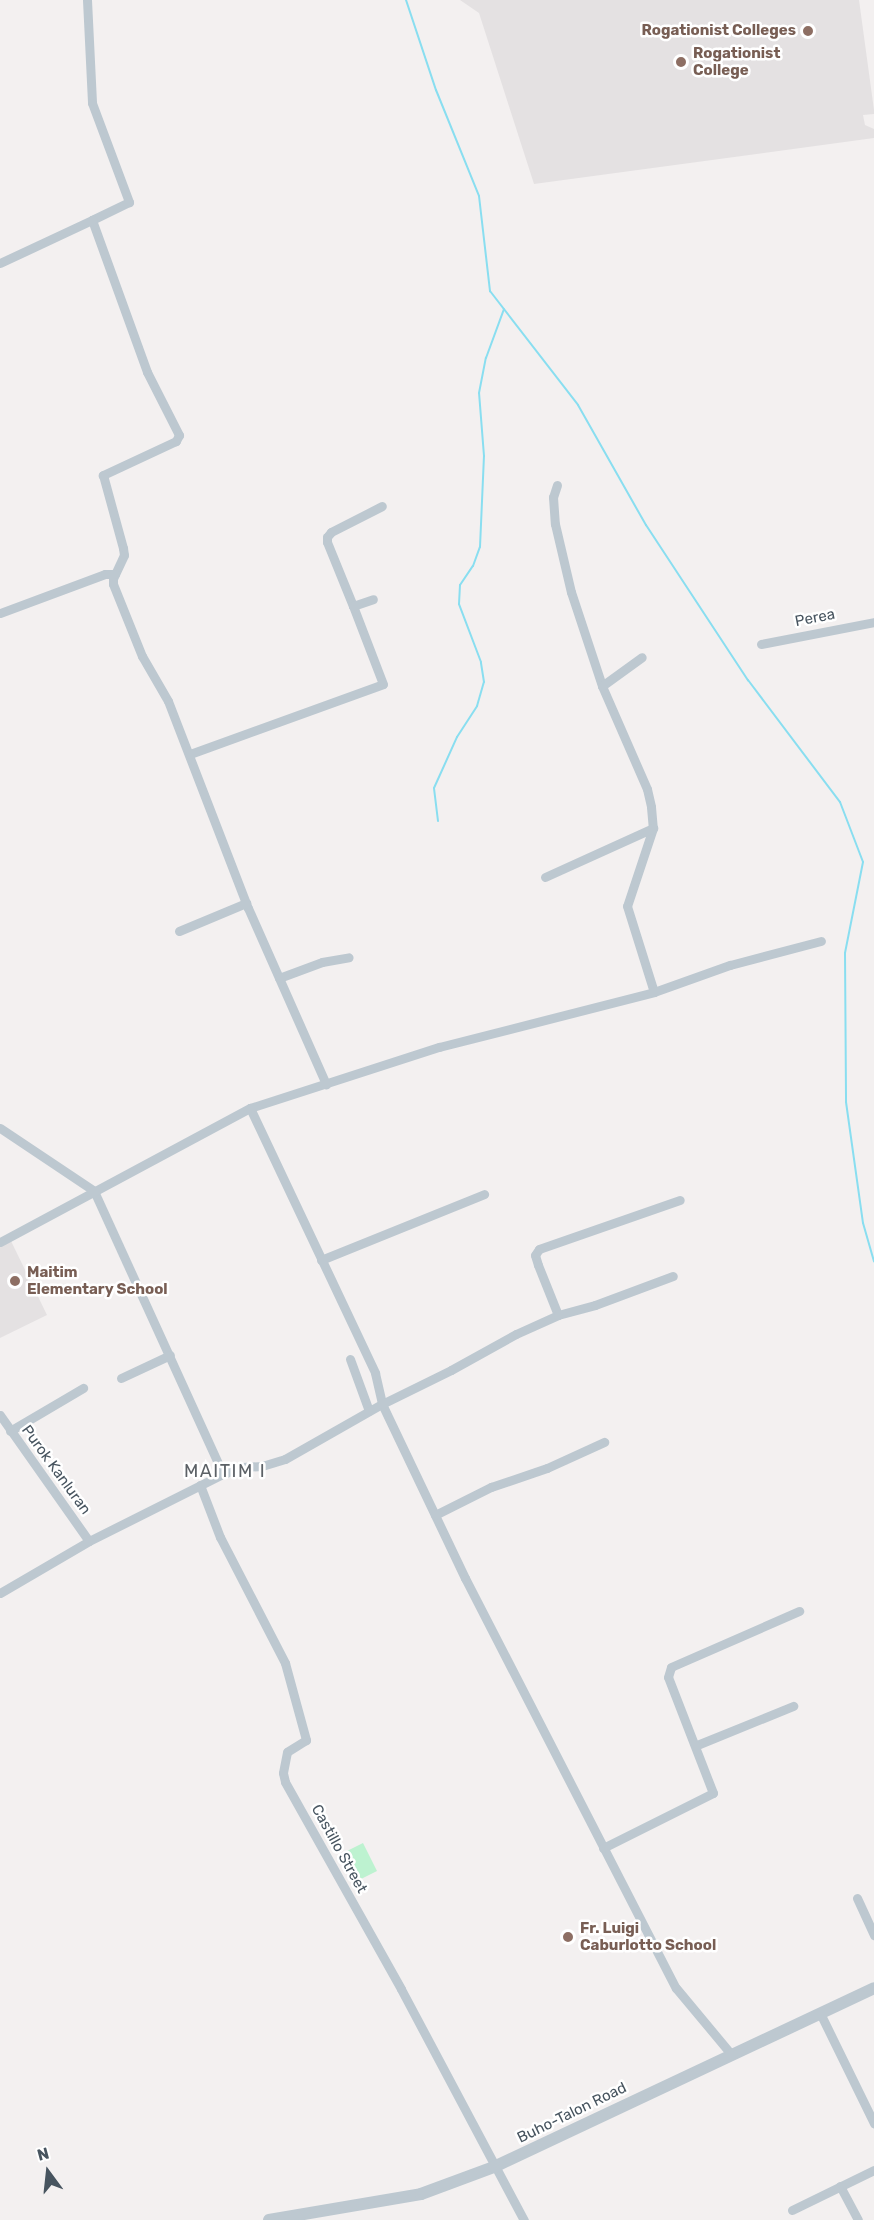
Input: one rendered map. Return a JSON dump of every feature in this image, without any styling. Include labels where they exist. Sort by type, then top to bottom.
[{"type":"street","points":[[0,262],[129,202],[92,103],[87,0]]},
{"type":"street","points":[[92,220],[147,372],[179,435],[176,441],[103,475],[123,548],[122,560],[113,584],[142,656],[168,701],[246,903],[326,1084]]},
{"type":"street","points":[[557,485],[553,497],[562,561],[602,686],[647,789],[653,828],[627,906],[654,992]]},
{"type":"street","points":[[190,754],[382,684],[327,542],[327,537],[331,532],[382,506]]},
{"type":"street","points":[[0,614],[105,574],[115,574]]},
{"type":"street","points":[[353,606],[373,599]]},
{"type":"street","name":"Perea","points":[[761,644],[874,622]]},
{"type":"street","points":[[602,686],[642,657]]},
{"type":"street","points":[[545,877],[653,828]]},
{"type":"street","points":[[179,931],[246,903]]},
{"type":"street","points":[[0,1242],[250,1108],[479,1035],[654,992],[730,965],[821,941]]},
{"type":"street","points":[[279,978],[322,962],[349,957]]},
{"type":"street","points":[[250,1108],[375,1373],[382,1404],[435,1515],[603,1848],[676,1988],[730,2054]]},
{"type":"street","points":[[0,1128],[94,1191],[223,1474]]},
{"type":"street","points":[[321,1260],[484,1194]]},
{"type":"street","points":[[558,1315],[535,1255],[539,1249],[680,1200]]},
{"type":"street","points":[[0,1593],[89,1541],[200,1485],[242,1467],[262,1466],[285,1459],[382,1404],[558,1315],[595,1305],[673,1276]]},
{"type":"street","points":[[121,1378],[170,1355]]},
{"type":"street","points":[[350,1359],[369,1411]]},
{"type":"street","points":[[10,1431],[84,1388]]},
{"type":"street","name":"Purok Kanluran","points":[[0,1415],[89,1541]]},
{"type":"street","points":[[435,1515],[491,1487],[547,1468],[604,1442]]},
{"type":"street","name":"Castillo Street","points":[[200,1485],[220,1537],[285,1663],[306,1740],[287,1752],[283,1773],[285,1782],[401,1989],[524,2220]]},
{"type":"street","points":[[603,1848],[713,1793],[697,1745],[668,1677],[671,1667],[799,1611]]},
{"type":"street","points":[[697,1745],[793,1706]]},
{"type":"street","points":[[857,1898],[874,1935]]},
{"type":"street","name":"Buho-Talon Road","points":[[269,2220],[421,2194],[494,2167],[874,1988]]},
{"type":"street","points":[[820,2013],[874,2122]]},
{"type":"street","points":[[792,2210],[874,2170]]},
{"type":"street","points":[[840,2186],[858,2220]]},
{"type":"shaded area","name":"Rogationist College","points":[[460,0],[859,0],[874,110],[874,114],[863,115],[865,125],[874,129],[874,138],[534,184],[479,13]]},
{"type":"shaded area","name":"Maitim Elementary School","points":[[11,1241],[47,1315],[0,1338],[0,1247]]},
{"type":"green space","points":[[363,1843],[377,1871],[357,1881],[343,1853]]},
{"type":"waterway","points":[[406,0],[436,90],[479,196],[490,291],[578,405],[646,525],[748,680],[840,802],[863,862],[845,953],[846,1102],[863,1223],[874,1261]]},
{"type":"waterway","points":[[438,821],[434,788],[457,737],[477,706],[484,682],[481,662],[459,604],[460,585],[473,566],[480,547],[484,456],[479,393],[486,358],[504,309]]},
{"type":"place","name":"Rogationist Colleges","points":[[808,31]]},
{"type":"place","name":"Rogationist College","points":[[681,62]]},
{"type":"place","name":"Maitim Elementary School","points":[[15,1281]]},
{"type":"place","name":"Fr. Luigi Caburlotto School","points":[[568,1937]]},
{"type":"district","name":"MAITIM I","points":[[225,1471]]}]
